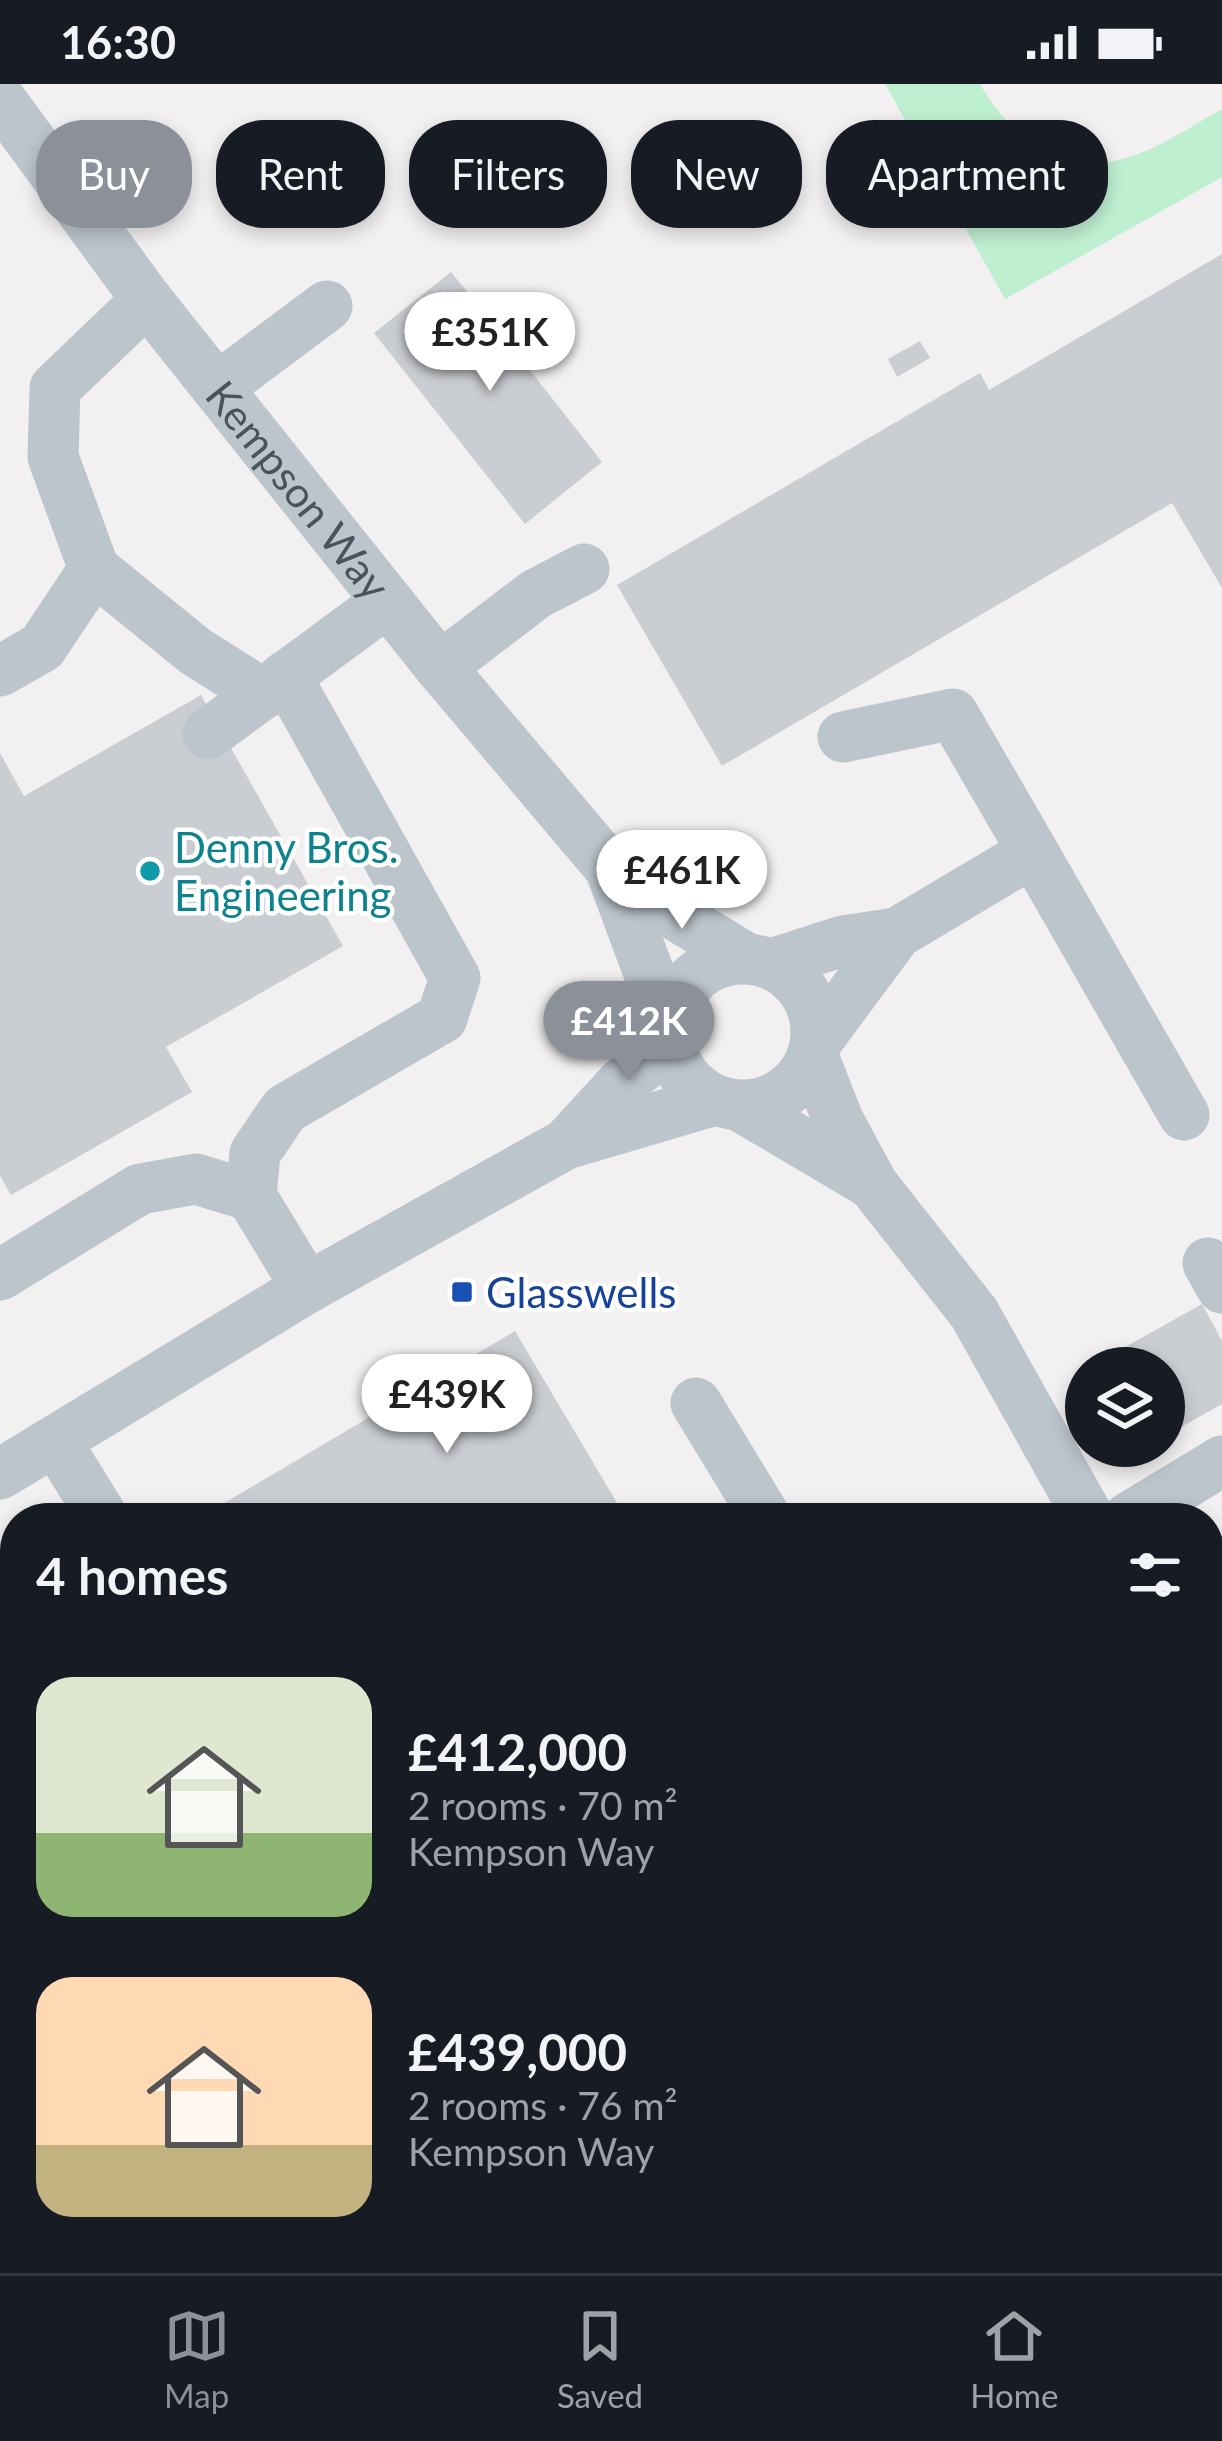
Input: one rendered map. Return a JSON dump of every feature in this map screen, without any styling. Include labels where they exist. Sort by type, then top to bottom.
[{"type":"street","name":"Kempson Way","points":[[6,122],[387,602],[610,868],[759,961]]},
{"type":"street","points":[[147,300],[55,388],[53,457],[94,569],[195,651],[274,685],[455,978],[442,1018],[285,1109],[256,1153],[250,1196],[307,1288]]},
{"type":"street","points":[[218,388],[327,306]]},
{"type":"street","points":[[0,670],[42,647],[94,569]]},
{"type":"street","points":[[440,667],[536,594],[584,569]]},
{"type":"street","points":[[208,734],[387,602]]},
{"type":"street","points":[[843,737],[953,714],[1184,1115]]},
{"type":"street","points":[[873,1185],[685,1078],[669,1036],[676,1000],[693,977],[718,962],[759,961],[897,933],[1034,852]]},
{"type":"street","name":"Kempson Way","points":[[610,868],[669,1036]]},
{"type":"street","points":[[0,1474],[307,1288],[566,1144],[727,1103],[763,1104],[784,1094],[802,1077],[815,1048],[897,933]]},
{"type":"street","points":[[759,961],[791,976],[807,995],[815,1017],[815,1048],[838,1120],[873,1185],[974,1313],[1081,1503]]},
{"type":"street","points":[[566,1144],[669,1036]]},
{"type":"street","points":[[0,1275],[140,1190],[196,1179],[250,1196]]},
{"type":"street","points":[[696,1403],[757,1503]]},
{"type":"street","points":[[56,1442],[94,1503]]},
{"type":"street","points":[[1153,1503],[1222,1461]]},
{"type":"green space","points":[[885,84],[980,84],[1006,120],[905,120]]},
{"type":"green space","points":[[1222,109],[1222,177],[1005,299],[965,228],[1108,228],[1108,161],[1138,154]]},
{"type":"building","points":[[1222,254],[1222,588],[1172,503],[722,766],[617,585],[980,373],[989,390]]},
{"type":"building","points":[[451,272],[491,321],[510,306],[548,354],[529,369],[602,462],[525,524],[374,333]]},
{"type":"building","points":[[920,341],[930,358],[897,377],[888,359]]},
{"type":"building","name":"Denny Bros. Engineering","points":[[201,695],[343,946],[166,1047],[192,1092],[11,1195],[0,1176],[0,753],[24,796]]},
{"type":"building","points":[[1202,1304],[1222,1341],[1222,1404],[1185,1425],[1185,1347],[1125,1347]]},
{"type":"building","points":[[515,1331],[617,1503],[224,1503]]},
{"type":"place","name":"Denny Bros. Engineering","points":[[150,871]]},
{"type":"place","name":"Glasswells","points":[[462,1292]]}]
